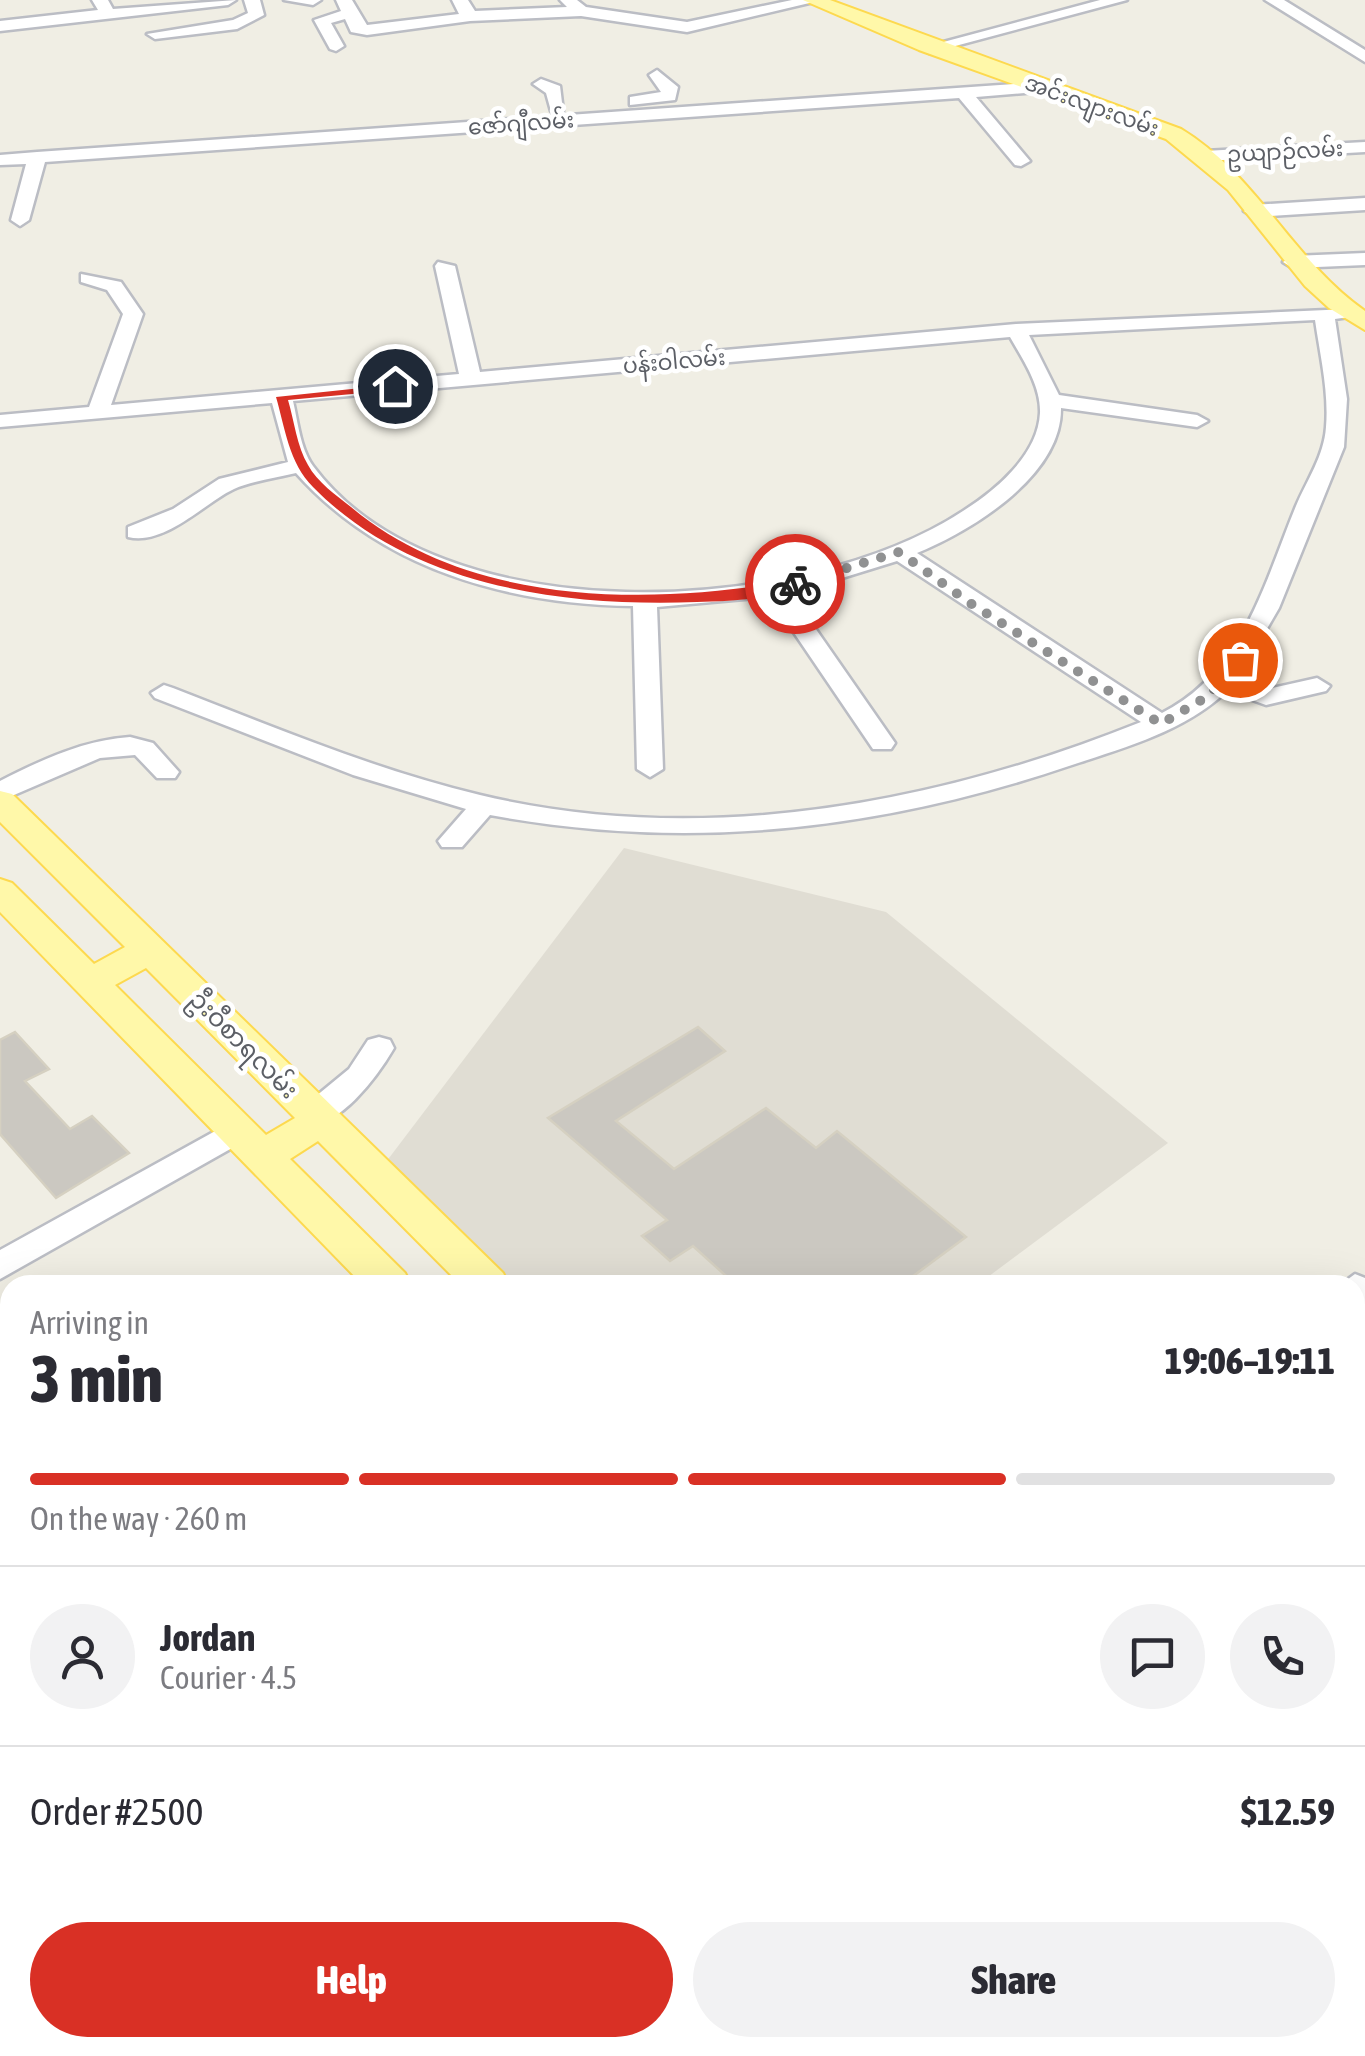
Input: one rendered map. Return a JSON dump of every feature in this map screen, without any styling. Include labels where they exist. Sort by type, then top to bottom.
[{"type":"main road","name":"အင်းလျားလမ်း","points":[[814,0],[929,48],[1157,127],[1205,156],[1293,262],[1346,316]]},
{"type":"main road","name":"ဦးဝီစာရလမ်း","points":[[0,802],[478,1275]]},
{"type":"main road","points":[[0,890],[380,1275]]},
{"type":"main road","points":[[89,982],[150,950]]},
{"type":"main road","points":[[250,1144],[319,1117]]},
{"type":"street","points":[[0,26],[104,7],[228,0]]},
{"type":"street","points":[[154,34],[250,19],[256,16],[252,0]]},
{"type":"street","points":[[292,0],[313,0]]},
{"type":"street","points":[[336,46],[322,20],[346,7],[357,29],[367,30],[464,8],[575,6],[687,26],[814,0]]},
{"type":"street","points":[[929,48],[1119,0]]},
{"type":"street","points":[[1272,0],[1365,57]]},
{"type":"street","points":[[1032,9],[1048,18]]},
{"type":"street","points":[[0,145],[670,96],[670,88],[657,74]]},
{"type":"street","points":[[541,84],[554,90],[557,107]]},
{"type":"street","name":"ဇော်ဂျီလမ်း","points":[[0,160],[1042,87]]},
{"type":"street","points":[[963,92],[1021,161]]},
{"type":"street","name":"ဥယျာဉ်လမ်း","points":[[1205,156],[1365,147]]},
{"type":"street","points":[[20,220],[37,157]]},
{"type":"street","points":[[1253,211],[1365,204]]},
{"type":"street","points":[[1293,262],[1365,259]]},
{"type":"street","points":[[446,266],[471,379]]},
{"type":"street","points":[[88,278],[114,286],[126,298],[133,314],[97,413]]},
{"type":"street","points":[[164,693],[344,763],[484,805],[596,822],[681,824],[868,814],[1048,766],[1161,724],[1208,696],[1240,660],[1326,470],[1337,428],[1346,316]]},
{"type":"street","name":"ပန်းဝါလမ်း","points":[[0,421],[1016,330],[1346,316]]},
{"type":"street","points":[[282,397],[301,464],[316,484],[372,531],[430,559],[501,583],[580,596],[645,600],[725,597],[787,586],[899,552],[973,517],[1002,494],[1049,426],[1050,400],[1016,330]]},
{"type":"street","points":[[1050,400],[1197,420]]},
{"type":"street","points":[[1094,403],[1149,401]]},
{"type":"street","points":[[136,532],[181,514],[227,484],[301,464]]},
{"type":"street","points":[[899,552],[970,603],[1161,724]]},
{"type":"street","points":[[787,586],[794,615],[882,743]]},
{"type":"street","points":[[645,600],[650,770]]},
{"type":"street","points":[[1223,680],[1248,694],[1266,696],[1317,686]]},
{"type":"street","points":[[0,792],[65,761],[124,746],[143,748],[166,772]]},
{"type":"street","points":[[452,841],[484,805]]},
{"type":"street","points":[[319,1117],[360,1077],[379,1048]]},
{"type":"street","points":[[0,1266],[250,1144]]},
{"type":"shaded area","points":[[624,848],[886,912],[1168,1143],[990,1275],[504,1275],[386,1162]]},
{"type":"building","points":[[698,1027],[725,1051],[616,1121],[674,1169],[766,1108],[816,1148],[837,1131],[966,1237],[915,1275],[725,1275],[693,1246],[670,1261],[642,1236],[667,1220],[548,1118]]},
{"type":"building","points":[[15,1032],[49,1069],[25,1081],[70,1129],[92,1116],[129,1153],[56,1198],[0,1134],[0,1040]]},
{"type":"way so far","points":[[795,584],[899,552],[970,603],[1161,724],[1208,696],[1240,660]]},
{"type":"route","points":[[395,386],[282,397],[301,464],[316,484],[372,531],[430,559],[501,583],[580,596],[645,600],[725,597],[795,584]]}]
